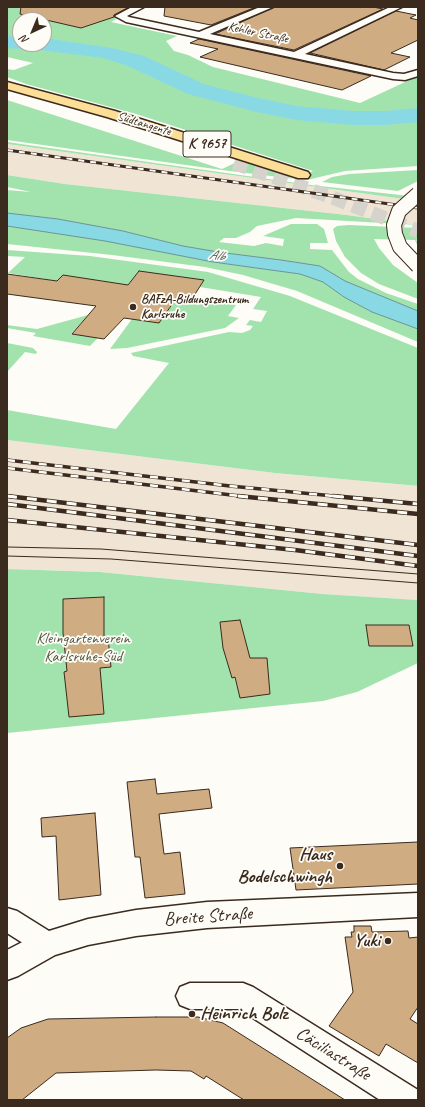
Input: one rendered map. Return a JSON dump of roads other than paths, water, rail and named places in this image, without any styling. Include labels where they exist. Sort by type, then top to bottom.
[{"type":"highway","name":"Südtangente","points":[[7,85],[118,116],[302,176]]},
{"type":"highway","name":"Südtangente","points":[[7,94],[136,132],[234,164]]},
{"type":"street","name":"Kehler Straße","points":[[139,7],[120,16],[126,19],[400,77],[418,73]]},
{"type":"street","points":[[200,35],[268,7]]},
{"type":"street","points":[[294,55],[397,7]]},
{"type":"street","points":[[418,194],[399,211],[394,225],[395,234],[400,247],[418,266]]},
{"type":"street","name":"Breite Straße","points":[[7,966],[48,944],[113,926],[199,916],[418,905]]},
{"type":"street","points":[[7,919],[48,944]]},
{"type":"street","name":"Cäciliastraße","points":[[190,996],[244,996],[407,1100]]},
{"type":"water","points":[[7,213],[58,219],[123,231],[183,246],[218,252],[320,266],[345,281],[418,311],[418,329],[372,312],[344,297],[323,282],[300,274],[213,262],[105,241],[7,226]]},
{"type":"waterway","name":"Alb","points":[[7,42],[12,42]]},
{"type":"waterway","name":"Alb","points":[[52,45],[105,52],[136,61],[196,89],[256,105],[297,113],[353,118],[386,118],[418,115]]},
{"type":"tunnel","points":[[234,163],[331,197],[418,231]]},
{"type":"tram line","points":[[7,547],[101,549],[418,574]]},
{"type":"tram line","points":[[7,556],[111,559],[418,583]]},
{"type":"railway","points":[[7,150],[418,208]]},
{"type":"railway","points":[[7,460],[230,486],[344,497]]},
{"type":"railway","points":[[7,468],[248,497]]},
{"type":"railway","points":[[15,497],[7,496],[418,545]]},
{"type":"railway","points":[[238,496],[248,497]]},
{"type":"railway","points":[[333,496],[418,504]]},
{"type":"railway","points":[[248,497],[418,514]]},
{"type":"railway","points":[[7,504],[418,556]]},
{"type":"railway","points":[[7,520],[295,550],[418,566]]},
{"type":"place","name":"BAFzA-Bildungszentrum Karlsruhe","points":[[133,307]]},
{"type":"place","name":"Haus Bodelschwingh","points":[[340,866]]},
{"type":"place","name":"Yuki","points":[[388,941]]},
{"type":"place","name":"Heinrich Bolz","points":[[192,1014]]},
{"type":"park label","name":"Kleingartenverein Karlsruhe-Süd","points":[[83,648]]}]
